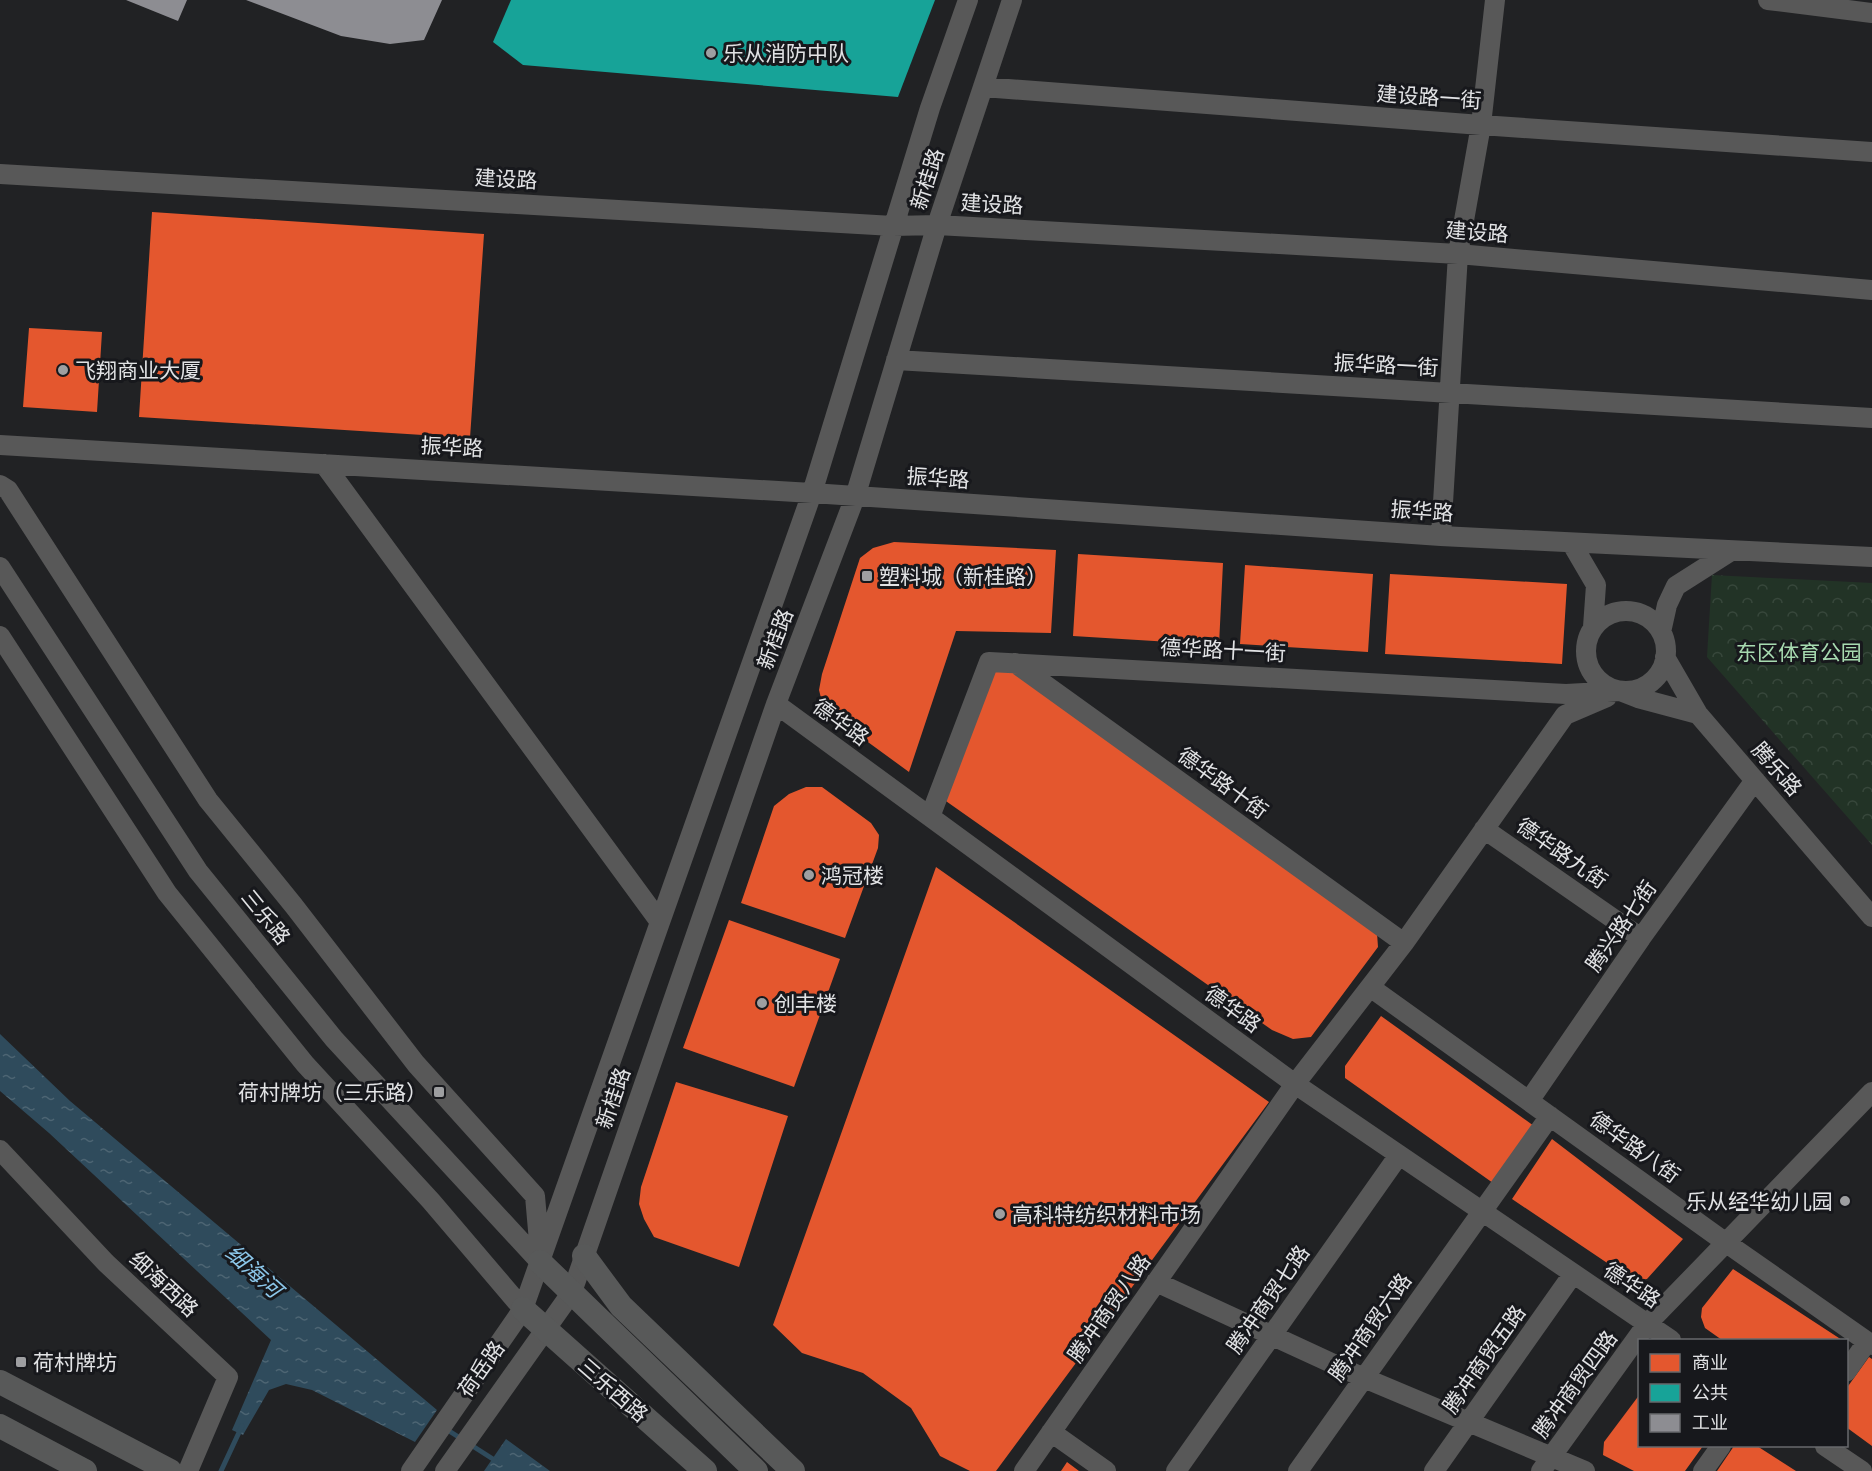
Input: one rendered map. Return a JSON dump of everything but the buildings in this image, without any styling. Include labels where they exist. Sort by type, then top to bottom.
[{"type":"main road","points":[[584,1256],[621,1306],[793,1471]]},
{"type":"main road","points":[[540,1262],[756,1471]]},
{"type":"main road","name":"三乐西路","points":[[523,1309],[705,1471]]},
{"type":"main road","points":[[0,1382],[170,1471]]},
{"type":"main road","points":[[0,1426],[85,1471]]},
{"type":"street","name":"新桂路","points":[[540,1262],[812,493],[892,226],[968,0]]},
{"type":"street","name":"新桂路","points":[[572,1292],[776,704],[855,497],[938,225],[1012,0]]},
{"type":"street","points":[[1440,536],[1458,254],[1481,126],[1495,0]]},
{"type":"street","points":[[1768,0],[1872,13]]},
{"type":"street","name":"建设路一街","points":[[983,87],[1481,126],[1872,152]]},
{"type":"street","name":"建设路","points":[[0,174],[892,226],[938,225],[1458,254],[1872,290]]},
{"type":"street","name":"振华路一街","points":[[896,360],[1872,418]]},
{"type":"street","name":"振华路","points":[[0,445],[812,493],[1572,544],[1872,557]]},
{"type":"street","points":[[324,464],[660,922]]},
{"type":"street","points":[[0,485],[8,490],[208,800],[294,906],[416,1064],[535,1196],[540,1262]]},
{"type":"street","points":[[1572,544],[1596,585],[1593,627],[1587,640],[1585,653],[1588,667],[1596,678],[1607,687],[1638,698],[1698,714]]},
{"type":"street","points":[[1661,632],[1676,586],[1731,551]]},
{"type":"street","name":"三乐路","points":[[0,567],[198,871],[334,1039],[540,1262]]},
{"type":"street","points":[[1593,627],[1603,618],[1616,612],[1630,611],[1654,622],[1661,632],[1665,644],[1662,669],[1650,683],[1633,691],[1620,691]]},
{"type":"street","points":[[0,636],[167,893],[304,1064],[431,1202],[523,1309]]},
{"type":"street","name":"腾乐路","points":[[1665,657],[1698,714],[1872,917]]},
{"type":"street","name":"德华路十一街","points":[[930,816],[989,662],[1566,694],[1620,691]]},
{"type":"street","name":"德华路十街","points":[[1015,663],[1404,943]]},
{"type":"street","name":"腾冲商贸八路","points":[[1024,1471],[1295,1084],[1404,943],[1565,715],[1620,691]]},
{"type":"street","name":"德华路","points":[[776,704],[1295,1084],[1668,1339]]},
{"type":"street","name":"腾兴路七街","points":[[1529,1101],[1641,938],[1755,780]]},
{"type":"street","name":"德华路九街","points":[[1484,829],[1641,938]]},
{"type":"street","name":"德华路八街","points":[[1370,987],[1869,1343]]},
{"type":"street","name":"腾冲商贸四路","points":[[1546,1464],[1647,1324],[1872,1092]]},
{"type":"street","name":"腾冲商贸六路","points":[[1298,1471],[1550,1116]]},
{"type":"street","name":"细海西路","points":[[0,1150],[106,1263],[228,1377],[188,1471]]},
{"type":"street","name":"腾冲商贸七路","points":[[1176,1471],[1399,1155]]},
{"type":"street","name":"荷岳路","points":[[411,1471],[523,1309],[540,1262]]},
{"type":"street","name":"腾冲商贸五路","points":[[1434,1471],[1573,1274]]},
{"type":"street","points":[[1156,1282],[1364,1378],[1468,1422],[1546,1464],[1585,1471]]},
{"type":"street","name":"荷岳路","points":[[449,1465],[572,1292]]},
{"type":"street","points":[[1848,1369],[1869,1343]]},
{"type":"street","points":[[1051,1432],[1106,1471]]},
{"type":"street","points":[[1703,1471],[1720,1447]]},
{"type":"street","points":[[1826,1447],[1838,1464],[1862,1471]]},
{"type":"green space","name":"东区体育公园","points":[[1712,575],[1872,583],[1872,845],[1707,657]]},
{"type":"water","points":[[0,1034],[70,1101],[437,1410],[415,1442],[312,1390],[286,1384],[269,1390],[243,1435],[232,1430],[271,1340],[49,1133],[0,1091]]},
{"type":"water","points":[[506,1439],[550,1471],[484,1471]]},
{"type":"waterway","points":[[221,1471],[242,1426]]},
{"type":"waterway","name":"细海河","points":[[446,1429],[496,1461]]},
{"type":"place","name":"乐从消防中队","points":[[711,53]]},
{"type":"place","name":"飞翔商业大厦","points":[[63,370]]},
{"type":"place","name":"塑料城（新桂路）","points":[[867,576]]},
{"type":"place","name":"鸿冠楼","points":[[809,875]]},
{"type":"place","name":"创丰楼","points":[[762,1003]]},
{"type":"place","name":"荷村牌坊（三乐路）","points":[[439,1092]]},
{"type":"place","name":"乐从经华幼儿园","points":[[1845,1201]]},
{"type":"place","name":"高科特纺织材料市场","points":[[1000,1214]]},
{"type":"place","name":"荷村牌坊","points":[[21,1362]]}]
